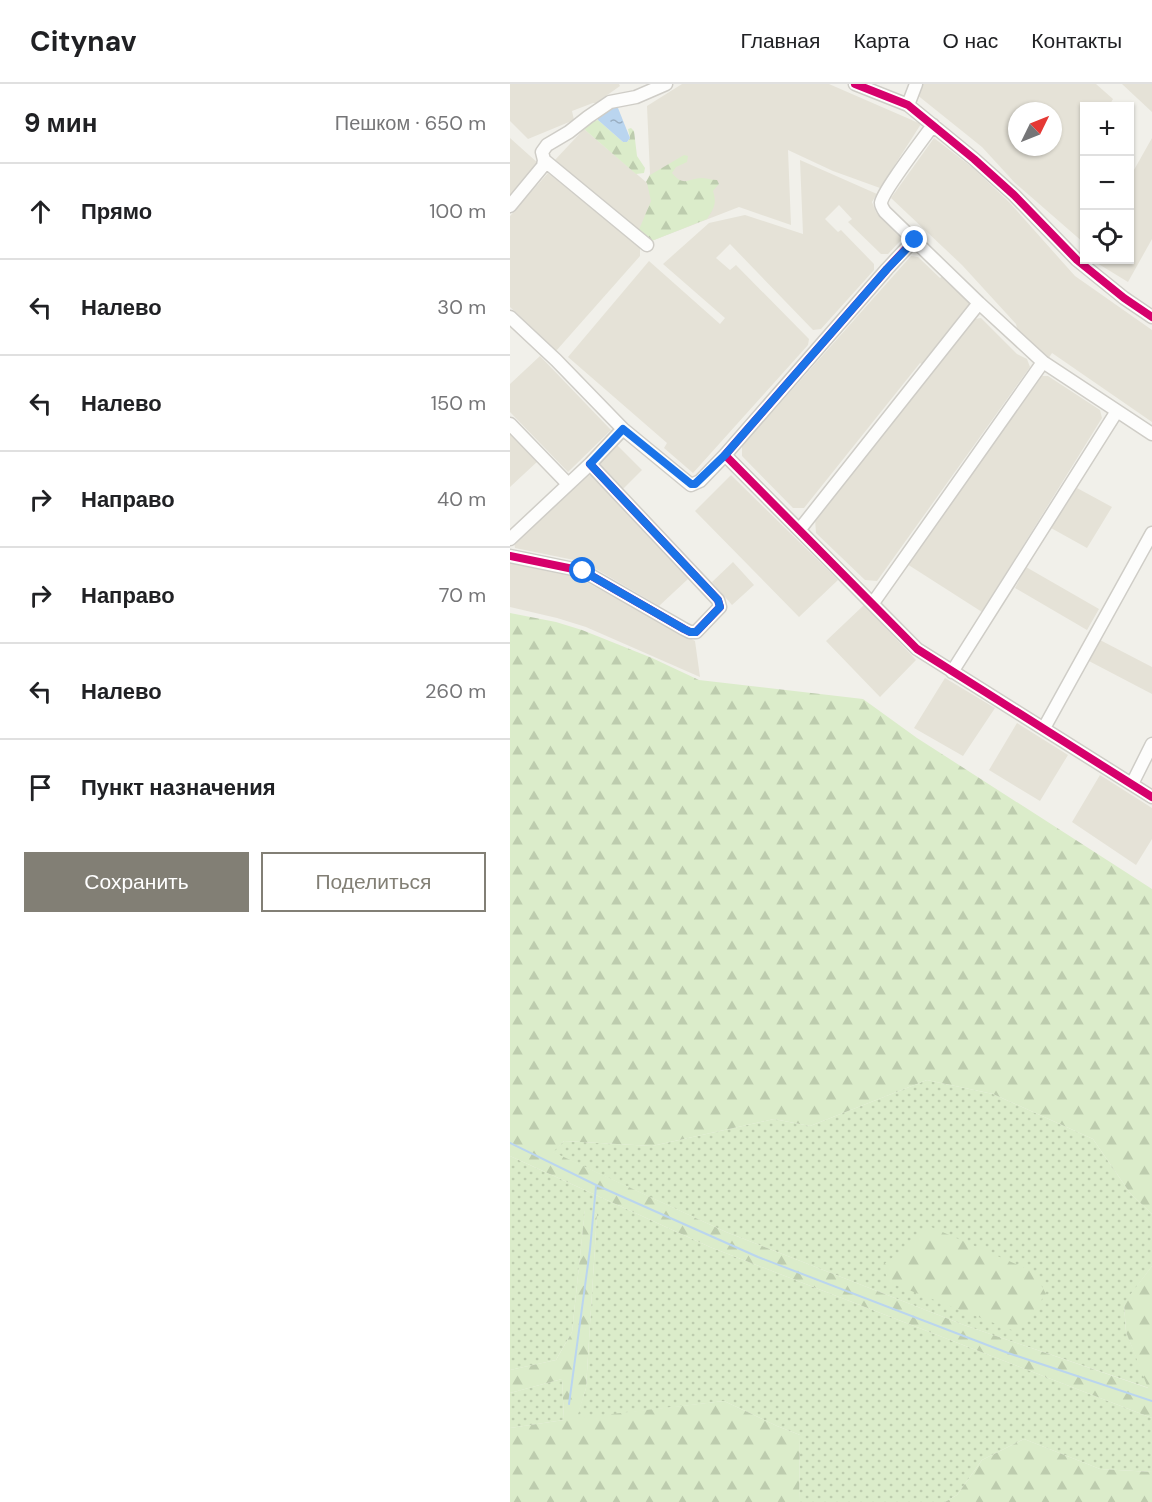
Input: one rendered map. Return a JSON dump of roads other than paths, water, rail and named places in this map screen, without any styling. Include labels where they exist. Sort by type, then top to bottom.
[{"type":"street","points":[[510,206],[543,165],[542,152],[547,145],[610,102],[636,97],[666,84]]},
{"type":"street","points":[[855,84],[908,105],[1014,195],[1077,260],[1124,298],[1152,317]]},
{"type":"street","points":[[908,105],[916,84]]},
{"type":"street","points":[[933,125],[881,201],[885,212],[1043,362],[1152,434]]},
{"type":"street","points":[[544,160],[646,245]]},
{"type":"street","points":[[510,317],[556,360],[623,429],[691,484],[695,484],[725,455],[915,240]]},
{"type":"street","points":[[800,529],[979,303]]},
{"type":"street","points":[[873,603],[1043,362]]},
{"type":"street","points":[[952,672],[1117,411]]},
{"type":"street","points":[[510,424],[568,483]]},
{"type":"street","points":[[510,539],[590,464],[623,429]]},
{"type":"street","points":[[725,455],[917,649],[1152,797]]},
{"type":"street","points":[[510,556],[583,571],[690,632],[696,632],[720,607],[718,600],[590,464]]},
{"type":"street","points":[[1044,728],[1152,532]]},
{"type":"street","points":[[1132,784],[1152,744]]},
{"type":"water","points":[[612,107],[618,108],[630,138],[627,142],[623,142],[598,120],[598,115]]},
{"type":"waterway","points":[[510,1143],[596,1185],[758,1257],[1008,1353],[1152,1401]]},
{"type":"waterway","points":[[569,1404],[596,1186]]}]
